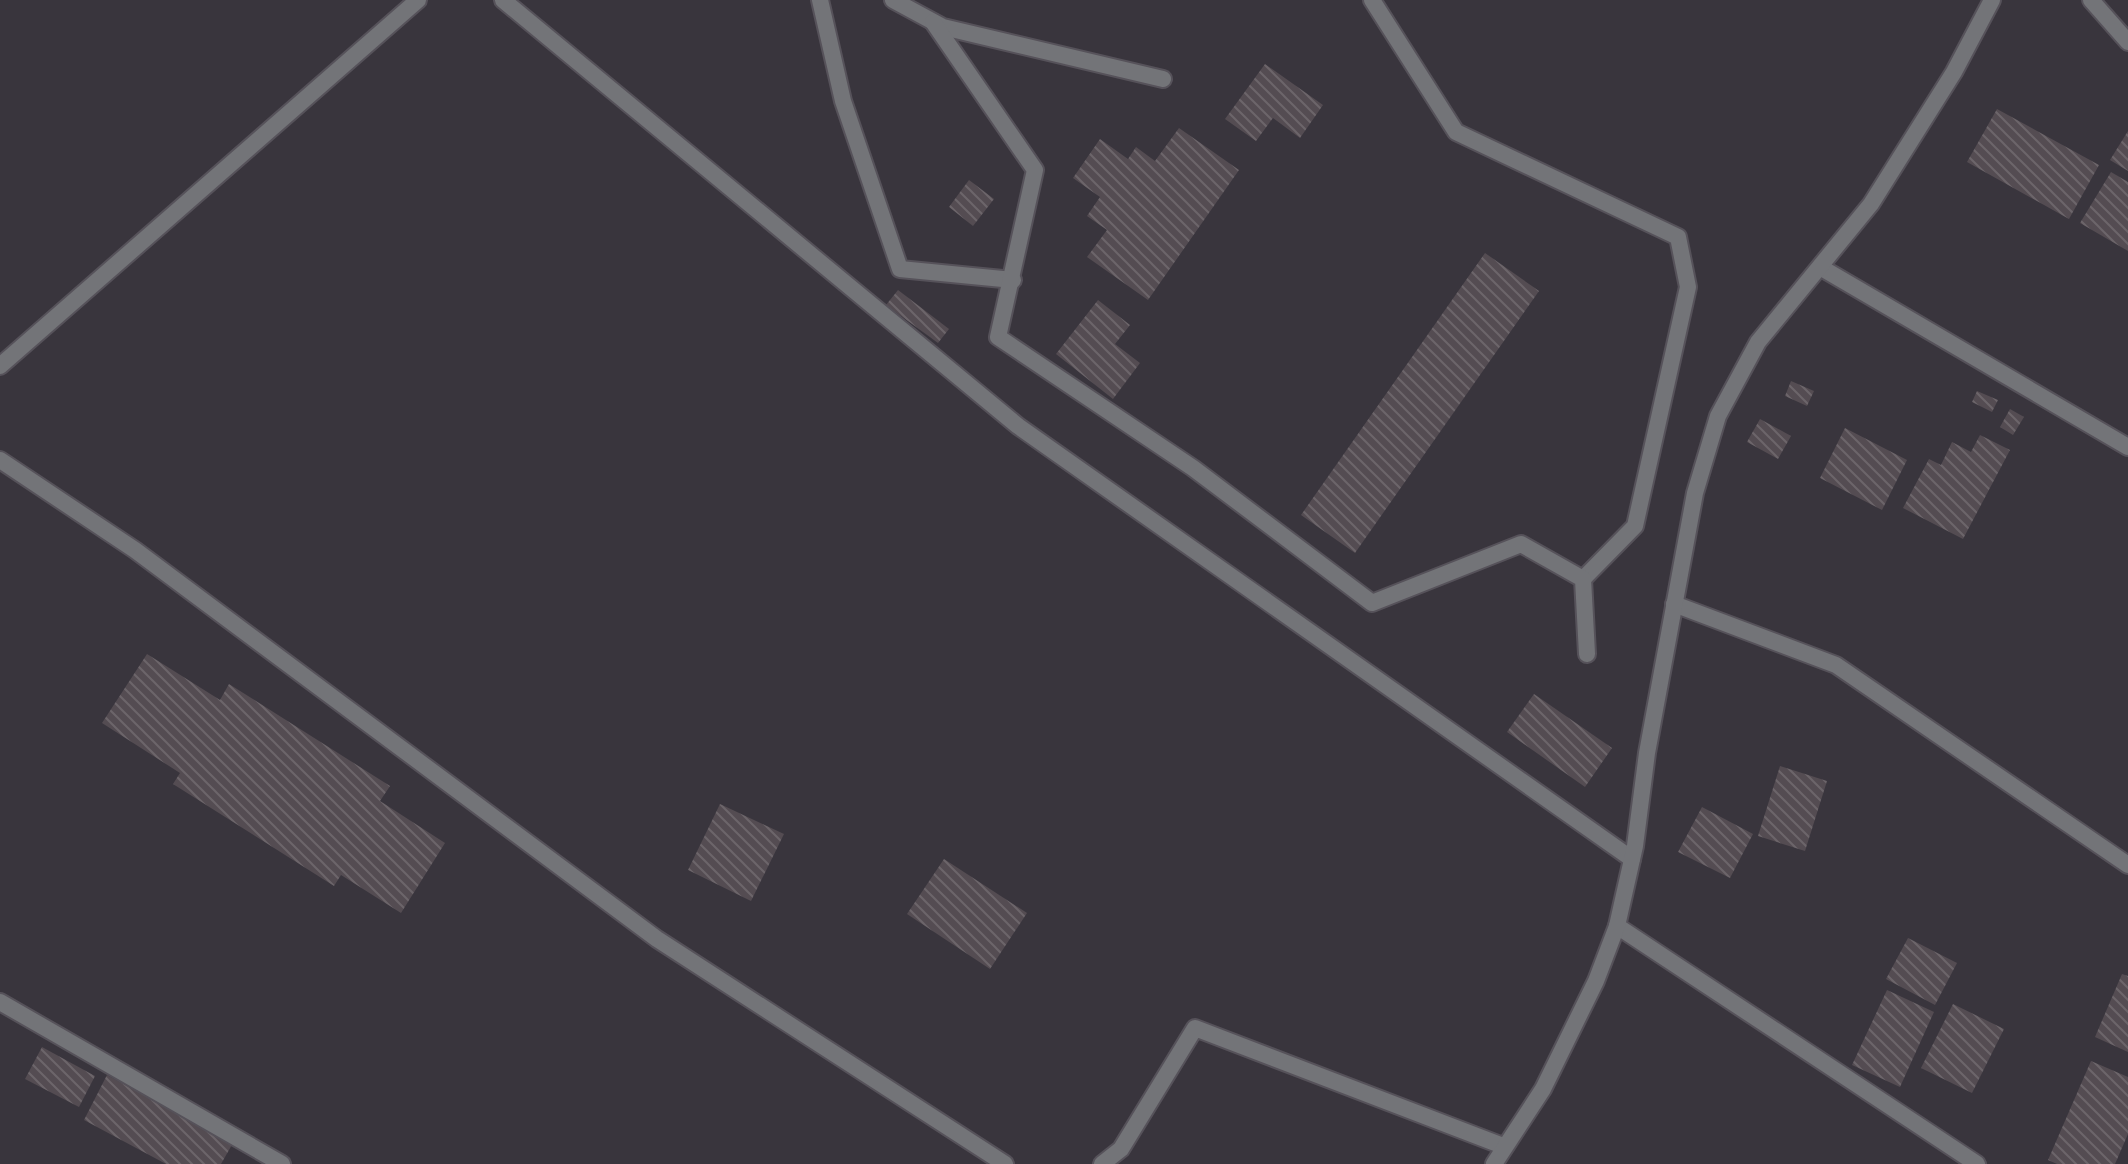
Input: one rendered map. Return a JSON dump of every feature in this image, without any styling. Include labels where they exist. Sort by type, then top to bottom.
[{"type":"street","points":[[0,366],[418,0]]},
{"type":"street","points":[[503,0],[1018,426],[1632,859]]},
{"type":"street","points":[[820,0],[843,101],[900,269],[1013,280]]},
{"type":"street","points":[[893,0],[943,27],[1163,79]]},
{"type":"street","points":[[1372,0],[1456,132],[1678,237],[1688,287],[1635,526],[1583,579],[1587,654]]},
{"type":"street","points":[[1494,1164],[1543,1089],[1596,981],[1617,926],[1632,859],[1695,493],[1718,416],[1758,342],[1871,204],[1954,72],[1992,0]]},
{"type":"street","points":[[2091,0],[2128,42]]},
{"type":"street","points":[[933,22],[1035,170],[998,337],[1193,468],[1372,603],[1521,544],[1583,579]]},
{"type":"street","points":[[1820,267],[2128,447]]},
{"type":"street","points":[[0,460],[135,550],[657,939],[1005,1164]]},
{"type":"street","points":[[1674,604],[1836,665],[2128,865]]},
{"type":"street","points":[[1617,926],[1977,1164]]},
{"type":"street","points":[[0,1002],[282,1164]]},
{"type":"street","points":[[1102,1164],[1121,1149],[1195,1028],[1503,1146]]},
{"type":"building","points":[[1265,64],[1323,105],[1300,138],[1273,118],[1256,141],[1225,119]]},
{"type":"building","points":[[1997,109],[2099,165],[2069,219],[1967,162]]},
{"type":"building","points":[[1179,128],[1239,170],[1148,300],[1087,257],[1107,230],[1087,216],[1100,197],[1073,178],[1100,139],[1128,159],[1136,147],[1155,161]]},
{"type":"building","points":[[2128,131],[2128,171],[2110,160]]},
{"type":"building","points":[[2111,172],[2128,182],[2128,251],[2080,223]]},
{"type":"building","points":[[969,180],[994,199],[973,226],[949,207]]},
{"type":"building","points":[[1485,253],[1539,291],[1355,553],[1301,515]]},
{"type":"building","points":[[898,290],[949,329],[938,343],[886,305]]},
{"type":"building","points":[[1098,300],[1130,325],[1115,344],[1140,363],[1113,399],[1056,354]]},
{"type":"building","points":[[1791,381],[1814,391],[1807,406],[1785,396]]},
{"type":"building","points":[[1977,391],[1998,400],[1992,412],[1972,402]]},
{"type":"building","points":[[2010,409],[2024,417],[2013,435],[2000,427]]},
{"type":"building","points":[[1760,419],[1791,436],[1778,459],[1747,442]]},
{"type":"building","points":[[1845,428],[1907,460],[1882,510],[1820,478]]},
{"type":"building","points":[[1980,435],[2010,450],[1963,539],[1903,508],[1929,459],[1941,465],[1952,442],[1971,452]]},
{"type":"building","points":[[147,654],[220,700],[229,684],[390,786],[380,801],[445,843],[401,913],[341,875],[334,886],[173,784],[180,773],[102,723]]},
{"type":"building","points":[[1534,694],[1612,748],[1585,787],[1507,732]]},
{"type":"building","points":[[1780,766],[1827,781],[1805,851],[1758,836]]},
{"type":"building","points":[[720,804],[784,834],[751,901],[688,870]]},
{"type":"building","points":[[1702,807],[1753,834],[1730,878],[1678,852]]},
{"type":"building","points":[[944,859],[1027,913],[990,969],[907,914]]},
{"type":"building","points":[[1908,938],[1957,963],[1935,1005],[1886,979]]},
{"type":"building","points":[[2122,974],[2128,976],[2128,1052],[2095,1037]]},
{"type":"building","points":[[1887,990],[1934,1012],[1900,1087],[1852,1065]]},
{"type":"building","points":[[1953,1004],[2004,1029],[1972,1093],[1921,1068]]},
{"type":"building","points":[[42,1047],[95,1076],[79,1107],[25,1079]]},
{"type":"building","points":[[2091,1061],[2128,1077],[2128,1134],[2115,1164],[2057,1164],[2048,1160]]},
{"type":"building","points":[[107,1075],[233,1143],[221,1164],[166,1164],[84,1120]]}]
